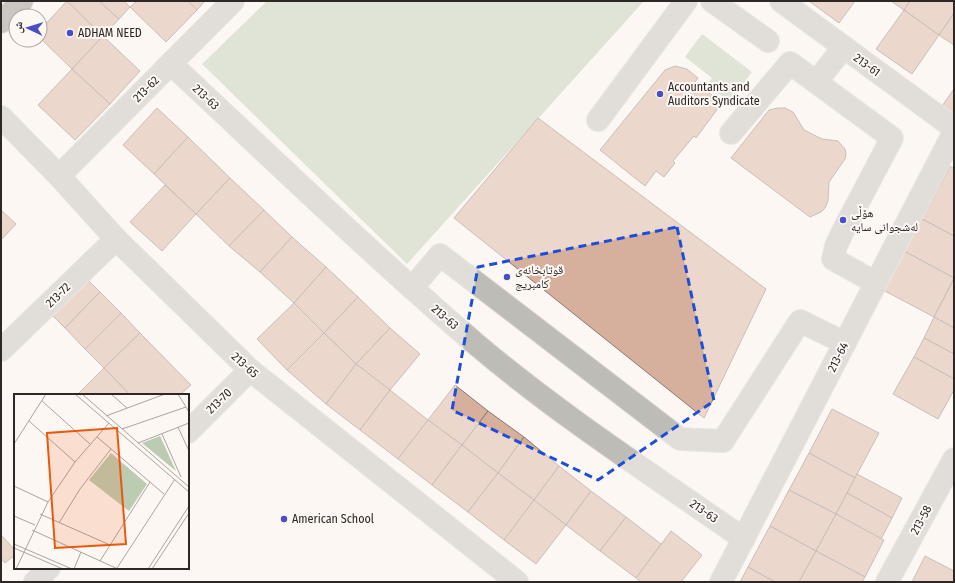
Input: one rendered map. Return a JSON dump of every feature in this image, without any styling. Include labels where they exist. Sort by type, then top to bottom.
[{"type":"main road","points":[[1,22],[22,1]]},
{"type":"street","name":"213-62","points":[[59,176],[232,1]]},
{"type":"street","points":[[598,120],[686,1]]},
{"type":"street","points":[[712,1],[768,41]]},
{"type":"street","name":"213-61","points":[[781,1],[954,128]]},
{"type":"street","points":[[816,82],[844,47]]},
{"type":"street","points":[[731,133],[790,63],[892,138],[836,246],[833,259],[876,283]]},
{"type":"street","name":"213-63","points":[[171,64],[412,288],[479,346],[571,419],[744,539]]},
{"type":"street","name":"213-65","points":[[1,117],[59,176],[116,239],[250,370],[517,582]]},
{"type":"street","name":"213-64","points":[[721,582],[954,132]]},
{"type":"street","name":"213-72","points":[[1,350],[116,239]]},
{"type":"street","points":[[412,288],[440,255],[680,438],[723,441],[800,321],[845,343]]},
{"type":"street","name":"213-70","points":[[189,431],[250,370]]},
{"type":"street","name":"213-58","points":[[887,582],[954,459]]},
{"type":"street","points":[[35,582],[48,569]]},
{"type":"highlighted area","points":[[677,227],[714,401],[598,480],[452,410],[478,267]]},
{"type":"green space","points":[[267,1],[644,1],[407,264],[202,64]]},
{"type":"green space","points":[[702,34],[752,72],[730,102],[707,85],[712,78],[685,57]]},
{"type":"building","name":"ADHAM NEED","points":[[67,1],[103,36],[72,69],[48,46],[48,21]]},
{"type":"building","points":[[67,1],[99,1],[119,19],[103,36]]},
{"type":"building","points":[[99,1],[124,1],[130,7],[119,19]]},
{"type":"building","points":[[137,1],[188,1],[197,10],[166,42],[130,7]]},
{"type":"building","points":[[188,1],[205,1],[197,10]]},
{"type":"building","points":[[809,1],[855,1],[839,23]]},
{"type":"building","points":[[891,1],[910,1],[904,10]]},
{"type":"building","points":[[910,1],[954,1],[954,13],[939,35],[904,10]]},
{"type":"building","points":[[904,10],[939,35],[912,74],[876,49]]},
{"type":"building","points":[[954,13],[954,45],[939,35]]},
{"type":"building","points":[[103,36],[140,71],[110,104],[72,69]]},
{"type":"building","points":[[675,66],[687,69],[698,78],[695,82],[722,103],[696,138],[694,136],[673,161],[675,163],[664,177],[656,171],[645,186],[600,150],[665,70]]},
{"type":"building","points":[[72,69],[110,104],[75,140],[38,105]]},
{"type":"building","points":[[954,89],[954,115],[942,106]]},
{"type":"building","points":[[157,108],[188,137],[154,174],[123,145]]},
{"type":"building","points":[[785,108],[793,112],[804,130],[822,139],[838,141],[845,149],[845,159],[829,182],[828,201],[825,208],[821,212],[810,217],[731,158],[769,110]]},
{"type":"building","name":"قوتابخانەی کامبریج","points":[[538,118],[766,289],[704,418],[454,218]]},
{"type":"building","points":[[188,137],[230,178],[196,214],[154,174]]},
{"type":"building","points":[[950,166],[954,169],[954,236],[922,219]]},
{"type":"building","points":[[230,178],[264,210],[229,246],[196,214]]},
{"type":"building","points":[[165,185],[196,214],[162,251],[130,222]]},
{"type":"building","points":[[1,210],[16,224],[1,240]]},
{"type":"building","points":[[264,210],[292,237],[260,272],[229,246]]},
{"type":"building","points":[[922,219],[954,236],[954,278],[904,251]]},
{"type":"building","points":[[292,237],[326,267],[294,303],[260,272]]},
{"type":"building","points":[[904,251],[954,278],[934,317],[883,290]]},
{"type":"building","points":[[326,267],[358,297],[324,333],[294,303]]},
{"type":"building","points":[[83,275],[100,292],[65,328],[48,311]]},
{"type":"building","points":[[954,279],[954,328],[934,317]]},
{"type":"building","points":[[100,292],[121,313],[85,349],[65,328]]},
{"type":"building","points":[[358,297],[390,328],[356,364],[324,333]]},
{"type":"building","points":[[294,303],[324,333],[287,370],[257,339]]},
{"type":"building","points":[[121,313],[140,333],[104,368],[85,349]]},
{"type":"building","points":[[934,317],[954,328],[954,354],[924,338]]},
{"type":"building","points":[[390,328],[420,354],[390,390],[356,364]]},
{"type":"building","points":[[140,333],[191,385],[181,394],[129,394],[104,368]]},
{"type":"building","points":[[324,333],[356,364],[326,404],[287,370]]},
{"type":"building","points":[[924,338],[954,354],[954,379],[914,357]]},
{"type":"building","points":[[914,357],[954,379],[954,390],[938,419],[893,394]]},
{"type":"building","points":[[356,364],[390,390],[360,430],[326,404]]},
{"type":"building","points":[[104,368],[129,394],[78,394]]},
{"type":"building","points":[[455,385],[488,411],[462,445],[428,420]]},
{"type":"building","points":[[390,390],[428,420],[398,459],[360,430]]},
{"type":"building","points":[[832,409],[879,433],[855,478],[809,453]]},
{"type":"building","points":[[488,411],[524,437],[498,473],[462,445]]},
{"type":"building","points":[[428,420],[462,445],[432,485],[398,459]]},
{"type":"building","points":[[524,437],[559,466],[534,500],[498,473]]},
{"type":"building","points":[[462,445],[498,473],[468,512],[432,485]]},
{"type":"building","points":[[809,453],[855,478],[836,514],[789,490]]},
{"type":"building","points":[[559,466],[591,491],[566,525],[534,500]]},
{"type":"building","points":[[498,473],[534,500],[504,540],[468,512]]},
{"type":"building","points":[[857,474],[902,498],[892,518],[847,493]]},
{"type":"building","points":[[789,490],[836,514],[816,551],[770,526]]},
{"type":"building","points":[[591,491],[626,517],[600,551],[566,525]]},
{"type":"building","points":[[847,493],[892,518],[881,539],[836,514]]},
{"type":"building","points":[[534,500],[566,525],[536,564],[504,540]]},
{"type":"building","points":[[836,514],[884,540],[865,577],[816,551]]},
{"type":"building","points":[[626,517],[661,544],[636,578],[600,551]]},
{"type":"building","points":[[770,526],[816,551],[799,582],[775,582],[748,567]]},
{"type":"building","points":[[671,531],[702,555],[681,582],[641,582],[636,578]]},
{"type":"building","points":[[1,535],[14,549],[14,556],[5,563],[1,558]]},
{"type":"building","points":[[816,551],[865,577],[862,582],[799,582]]},
{"type":"building","points":[[925,556],[954,571],[954,582],[912,582]]},
{"type":"building","points":[[748,567],[775,582],[740,582]]},
{"type":"place","name":"ADHAM NEED","points":[[70,33]]},
{"type":"place","name":"Accountants and Auditors Syndicate","points":[[660,94]]},
{"type":"place","name":"هۆڵی لەشجوانی سایە","points":[[843,220]]},
{"type":"place","name":"قوتابخانەی کامبریج","points":[[507,277]]},
{"type":"place","name":"American School","points":[[284,519]]}]
